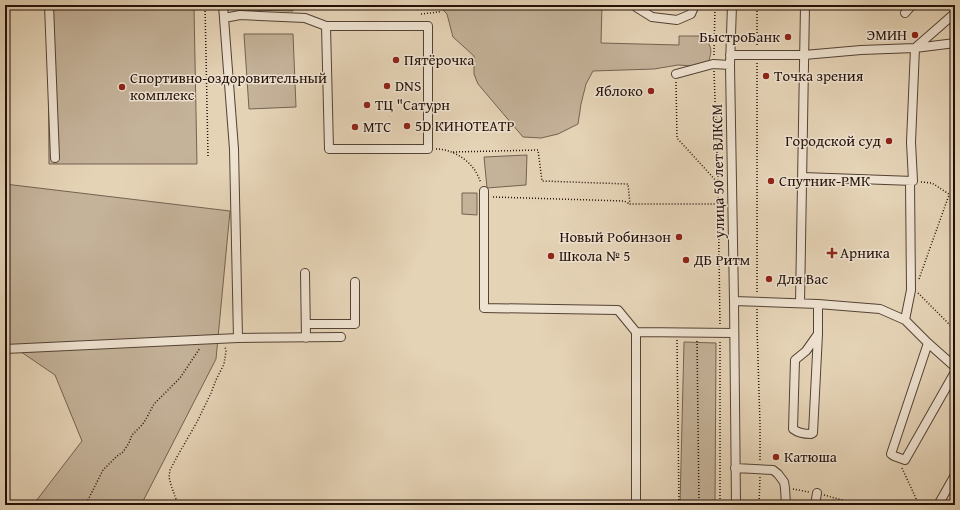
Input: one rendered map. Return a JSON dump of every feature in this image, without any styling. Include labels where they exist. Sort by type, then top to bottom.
[{"type":"street","points":[[49,5],[55,158]]},
{"type":"street","points":[[223,5],[234,149],[238,338]]},
{"type":"street","points":[[636,7],[652,17],[677,20],[691,14],[695,5]]},
{"type":"street","name":"улица 50 лет ВЛКСМ","points":[[732,5],[730,65],[736,505]]},
{"type":"street","points":[[800,304],[805,5]]},
{"type":"street","points":[[905,12],[912,5]]},
{"type":"street","points":[[905,320],[911,290],[911,142],[914,48],[955,13]]},
{"type":"street","points":[[224,18],[240,15],[305,18],[326,26],[428,26],[428,149],[329,149],[326,26]]},
{"type":"street","points":[[730,55],[804,55],[861,50],[914,48],[955,43]]},
{"type":"street","points":[[676,74],[713,64],[730,65]]},
{"type":"street","points":[[803,177],[911,181]]},
{"type":"street","points":[[484,194],[484,308],[618,310],[636,332],[636,505]]},
{"type":"street","points":[[305,273],[306,338]]},
{"type":"street","points":[[306,324],[355,324],[355,282]]},
{"type":"street","points":[[734,301],[818,304],[880,309],[905,320],[955,367]]},
{"type":"street","points":[[818,304],[818,334],[813,433],[808,434],[798,432],[793,428],[795,360],[806,351],[818,334]]},
{"type":"street","points":[[636,332],[734,333]]},
{"type":"street","points":[[5,348],[238,338],[341,337]]},
{"type":"street","points":[[928,343],[891,454],[905,460],[955,372]]},
{"type":"street","points":[[735,468],[772,470],[778,474],[784,482],[786,505]]},
{"type":"street","points":[[938,505],[955,475]]},
{"type":"street","points":[[815,505],[817,493]]},
{"type":"path","points":[[205,5],[208,156]]},
{"type":"path","points":[[421,14],[439,12],[446,5]]},
{"type":"path","points":[[715,5],[713,64],[719,204],[720,505]]},
{"type":"path","points":[[757,5],[757,53]]},
{"type":"path","points":[[757,61],[757,328],[760,461]]},
{"type":"path","points":[[676,74],[677,138],[718,183]]},
{"type":"path","points":[[428,149],[444,149],[452,152],[468,163],[474,169],[482,184],[484,194],[624,200],[630,204],[719,204]]},
{"type":"path","points":[[452,152],[538,150],[542,181],[628,184],[630,204]]},
{"type":"path","points":[[911,181],[932,183],[955,198]]},
{"type":"path","points":[[918,283],[949,195]]},
{"type":"path","points":[[915,290],[955,330]]},
{"type":"path","points":[[677,333],[679,505]]},
{"type":"path","points":[[697,333],[699,505]]},
{"type":"path","points":[[176,505],[177,502],[173,494],[169,477],[170,470],[197,422],[224,364],[226,350],[220,339]]},
{"type":"path","points":[[84,505],[103,470],[123,452],[132,435],[142,425],[154,404],[180,378],[205,340]]},
{"type":"path","points":[[898,458],[919,505]]},
{"type":"path","points":[[759,505],[760,476]]},
{"type":"shaded area","points":[[250,5],[291,5],[293,11],[246,10]]},
{"type":"shaded area","points":[[438,5],[602,5],[601,43],[679,45],[679,36],[703,36],[709,43],[711,49],[710,55],[708,64],[693,66],[678,65],[654,69],[593,71],[586,84],[578,124],[558,134],[541,138],[523,137],[478,84],[474,74],[474,56],[453,37],[447,14]]},
{"type":"shaded area","name":"Спортивно-оздоровительный комплекс","points":[[194,8],[197,164],[49,164],[48,9]]},
{"type":"shaded area","points":[[244,34],[293,34],[296,107],[249,109]]},
{"type":"shaded area","points":[[527,155],[526,185],[487,188],[484,157]]},
{"type":"shaded area","points":[[5,184],[230,211],[216,359],[141,505],[33,505],[82,441],[55,375],[5,341]]},
{"type":"shaded area","points":[[462,193],[477,193],[477,215],[462,214]]},
{"type":"shaded area","points":[[684,342],[716,343],[715,505],[680,505]]},
{"type":"place","name":"ЭМИН","points":[[915,35]]},
{"type":"place","name":"БыстроБанк","points":[[788,37]]},
{"type":"place","name":"Пятёрочка","points":[[396,60]]},
{"type":"place","name":"Точка зрения","points":[[766,76]]},
{"type":"place","name":"DNS","points":[[387,86]]},
{"type":"place","name":"Спортивно-оздоровительный комплекс","points":[[122,87]]},
{"type":"place","name":"Яблоко","points":[[651,91]]},
{"type":"place","name":"ТЦ \"Сатурн","points":[[367,105]]},
{"type":"place","name":"5D КИНОТЕАТР","points":[[407,126]]},
{"type":"place","name":"МТС","points":[[355,127]]},
{"type":"place","name":"Городской суд","points":[[889,141]]},
{"type":"place","name":"Спутник-РМК","points":[[771,181]]},
{"type":"place","name":"Новый Робинзон","points":[[679,237]]},
{"type":"place","name":"Арника","points":[[832,253]]},
{"type":"place","name":"Школа № 5","points":[[551,256]]},
{"type":"place","name":"ДБ Ритм","points":[[686,260]]},
{"type":"place","name":"Для Вас","points":[[769,279]]},
{"type":"place","name":"Катюша","points":[[776,457]]}]
